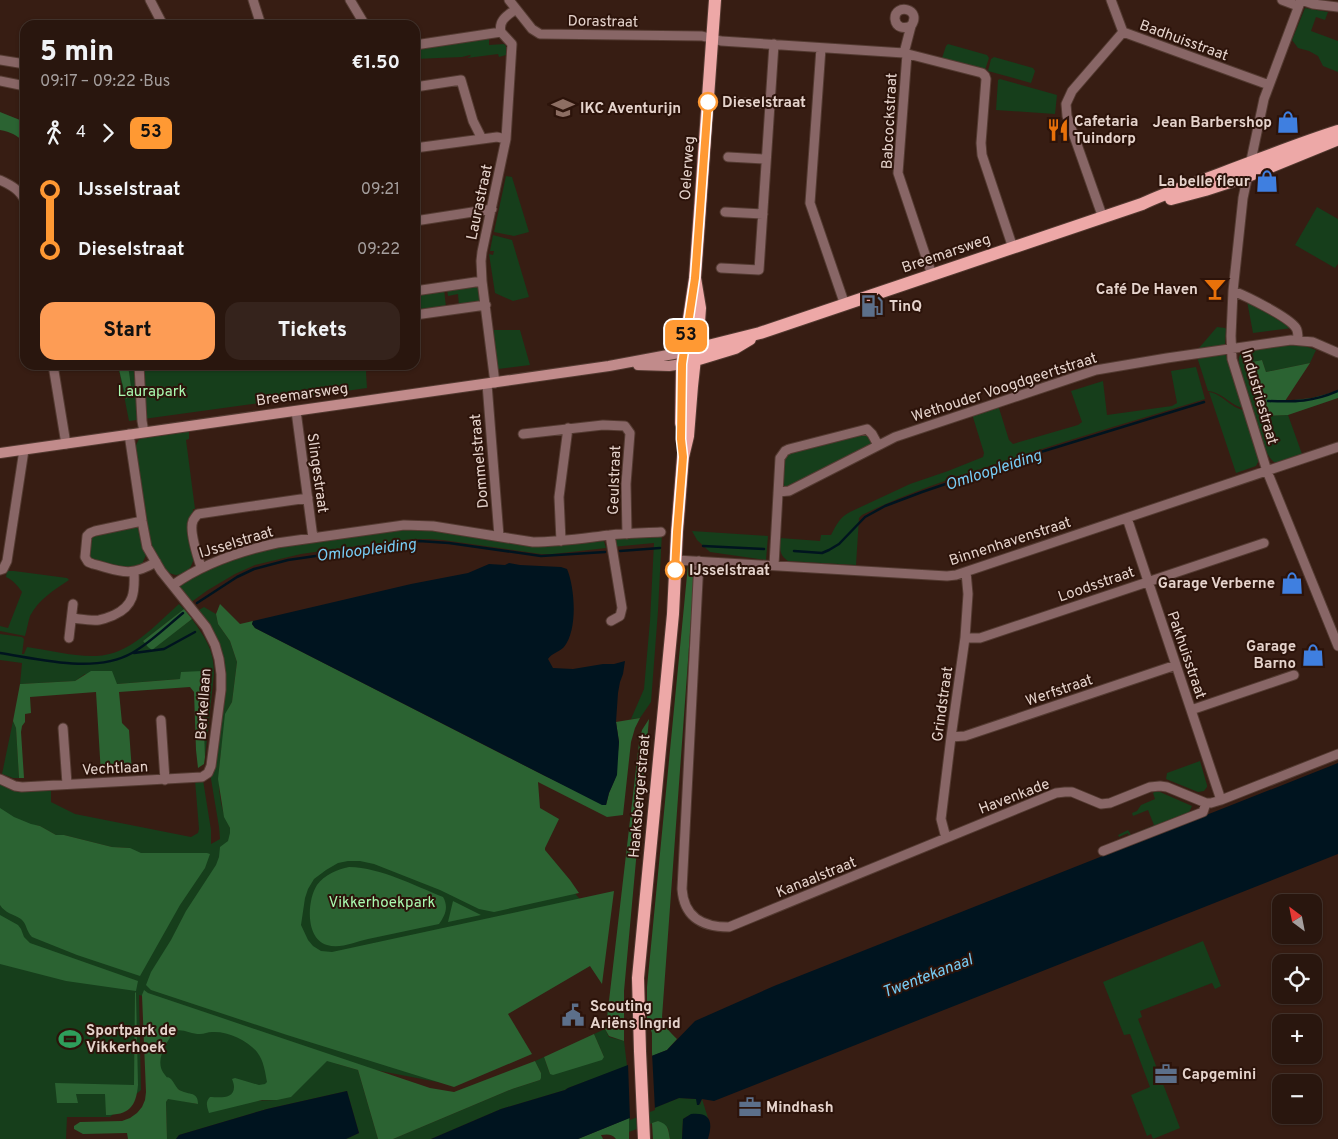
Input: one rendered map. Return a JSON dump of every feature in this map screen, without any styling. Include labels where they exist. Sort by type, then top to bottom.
[{"type":"main road","name":"Oelerweg","points":[[683,358],[695,278],[715,0]]},
{"type":"main road","name":"Breemarsweg","points":[[683,358],[1102,218],[1286,148],[1338,131]]},
{"type":"main road","name":"Breemarsweg","points":[[1142,204],[1205,190],[1248,176],[1338,139]]},
{"type":"main road","name":"Oelerweg","points":[[695,278],[700,308],[696,354]]},
{"type":"main road","name":"Haaksbergerstraat","points":[[644,1139],[638,978],[672,623],[683,457],[688,436],[696,354]]},
{"type":"main road","name":"Haaksbergerstraat","points":[[683,358],[681,439],[683,457]]},
{"type":"street","points":[[150,0],[160,20]]},
{"type":"street","points":[[253,0],[259,20]]},
{"type":"street","points":[[350,0],[362,20]]},
{"type":"street","name":"Dorastraat","points":[[509,0],[532,29],[540,34],[702,36],[712,38]]},
{"type":"street","name":"Badhuisstraat","points":[[1111,0],[1123,32],[1269,85]]},
{"type":"street","points":[[1282,0],[1338,7]]},
{"type":"street","name":"Industriestraat","points":[[1300,2],[1264,99],[1243,198],[1233,291],[1231,349],[1232,359],[1268,471],[1338,646]]},
{"type":"street","points":[[420,44],[501,32],[501,22],[516,8]]},
{"type":"street","points":[[905,54],[911,26]]},
{"type":"street","name":"Laurastraat","points":[[491,384],[486,305],[482,281],[482,252],[506,139],[512,44],[501,32]]},
{"type":"street","points":[[1102,218],[1067,116],[1066,104],[1076,87],[1123,32]]},
{"type":"street","points":[[712,38],[721,41],[905,54],[982,73],[985,76],[982,155],[1013,248]]},
{"type":"street","points":[[721,268],[759,270],[774,44]]},
{"type":"street","points":[[821,48],[810,203],[845,305]]},
{"type":"street","name":"Babcockstraat","points":[[905,54],[898,173],[932,275]]},
{"type":"street","points":[[0,60],[20,63]]},
{"type":"street","points":[[420,86],[461,80],[473,120],[482,139]]},
{"type":"street","points":[[0,81],[20,85]]},
{"type":"street","points":[[732,102],[770,104]]},
{"type":"street","points":[[420,147],[482,139],[506,139]]},
{"type":"street","points":[[728,157],[766,159]]},
{"type":"street","points":[[0,180],[13,186],[20,193]]},
{"type":"street","points":[[420,219],[492,209]]},
{"type":"street","points":[[725,212],[762,214]]},
{"type":"street","points":[[420,289],[482,281]]},
{"type":"street","points":[[1233,291],[1246,296],[1285,319],[1296,328],[1298,340],[1313,342],[1338,353]]},
{"type":"street","points":[[420,314],[486,305]]},
{"type":"street","name":"Wethouder Voogdgeertstraat","points":[[778,492],[789,491],[878,445],[907,433],[1096,370],[1298,340]]},
{"type":"street","name":"Breemarsweg","points":[[0,453],[609,366],[683,358]]},
{"type":"street","points":[[54,370],[66,444]]},
{"type":"street","points":[[139,370],[144,432]]},
{"type":"street","name":"Dommelstraat","points":[[491,384],[498,536]]},
{"type":"street","name":"Slingestraat","points":[[296,411],[313,538]]},
{"type":"street","name":"Geulstraat","points":[[523,434],[603,425],[625,426],[630,433],[626,484],[627,534]]},
{"type":"street","points":[[561,541],[560,497],[568,428]]},
{"type":"street","points":[[774,566],[780,458],[783,453],[789,449],[867,429],[878,445]]},
{"type":"street","name":"Berkellaan","points":[[129,434],[147,547],[156,562],[206,627],[215,645],[219,659],[221,690],[211,766],[206,775]]},
{"type":"street","name":"Binnenhavenstraat","points":[[676,560],[947,576],[966,572],[1338,447]]},
{"type":"street","points":[[0,570],[3,569],[7,560],[24,450]]},
{"type":"street","points":[[201,567],[192,528],[193,520],[198,514],[308,498]]},
{"type":"street","name":"Pakhuisstraat","points":[[1127,518],[1221,800]]},
{"type":"street","points":[[142,521],[90,533],[85,557],[88,562],[124,572],[134,572],[156,562]]},
{"type":"street","name":"IJsselstraat","points":[[173,585],[201,567],[261,546],[404,525],[433,526],[533,542],[661,532]]},
{"type":"street","points":[[610,535],[622,608],[620,616],[611,621]]},
{"type":"street","name":"Loodsstraat","points":[[965,638],[980,638],[1264,543]]},
{"type":"street","name":"Kanaalstraat","points":[[699,561],[682,889],[683,900],[694,918],[715,927],[728,927],[946,838]]},
{"type":"street","points":[[72,618],[98,620],[107,618],[128,606],[134,594],[134,572]]},
{"type":"street","name":"Grindstraat","points":[[946,838],[941,819],[965,638],[968,594],[966,572]]},
{"type":"street","points":[[69,638],[73,604]]},
{"type":"street","name":"Werfstraat","points":[[951,737],[965,736],[1176,665]]},
{"type":"street","points":[[1191,710],[1294,675]]},
{"type":"street","name":"Vechtlaan","points":[[161,720],[165,780]]},
{"type":"street","name":"Vechtlaan","points":[[63,728],[67,784]]},
{"type":"street","points":[[1103,851],[1203,812],[1206,803],[1221,800],[1338,754]]},
{"type":"street","name":"Vechtlaan","points":[[0,779],[8,784],[22,787],[165,780],[202,777],[206,775]]},
{"type":"street","name":"Havenkade","points":[[946,838],[1065,792],[1072,792],[1102,804],[1110,803],[1150,787],[1160,786],[1206,803]]},
{"type":"green space","points":[[1305,8],[1328,12],[1325,20],[1316,17],[1311,31],[1338,41],[1338,72],[1323,66],[1318,56],[1298,48],[1292,40]]},
{"type":"green space","points":[[489,37],[489,45],[504,44],[506,46],[506,55],[499,57],[498,54],[467,58],[471,56],[420,59],[420,48]]},
{"type":"green space","points":[[948,44],[987,55],[989,58],[985,70],[942,58]]},
{"type":"green space","points":[[994,57],[1033,68],[1035,71],[1031,83],[988,71],[991,59]]},
{"type":"green space","points":[[998,80],[1057,95],[1055,114],[996,110]]},
{"type":"green space","points":[[0,112],[20,120],[20,139],[14,134],[0,130]]},
{"type":"green space","points":[[506,176],[512,177],[529,232],[514,236],[494,232]]},
{"type":"green space","points":[[1317,207],[1338,219],[1338,264],[1335,268],[1295,245]]},
{"type":"green space","points":[[493,235],[512,240],[529,297],[513,301],[495,293],[489,254],[493,255],[494,251],[490,251]]},
{"type":"green space","points":[[476,285],[479,287],[480,302],[459,306],[458,294],[448,296],[447,289]]},
{"type":"green space","points":[[444,289],[446,307],[420,309],[420,292]]},
{"type":"green space","points":[[1247,301],[1292,328],[1253,333]]},
{"type":"green space","points":[[1217,327],[1226,329],[1225,344],[1200,350],[1199,348]]},
{"type":"green space","points":[[520,330],[530,365],[498,369],[492,331]]},
{"type":"green space","points":[[1291,344],[1302,345],[1316,350],[1310,363],[1266,372],[1262,360],[1252,362],[1266,402],[1267,416],[1288,415],[1302,454],[1274,462],[1268,455],[1265,447],[1246,388],[1239,359],[1245,351]]},
{"type":"green space","points":[[1226,355],[1243,408],[1218,394],[1208,391],[1197,357]]},
{"type":"green space","points":[[1262,360],[1266,372],[1310,363],[1285,401],[1312,398],[1338,391],[1338,398],[1288,415],[1267,416],[1266,402],[1252,362]]},
{"type":"green space","points":[[1196,367],[1205,399],[1070,440],[958,477],[910,494],[862,515],[859,518],[856,565],[788,561],[782,554],[780,538],[820,541],[821,535],[831,535],[837,524],[846,514],[910,484],[983,457],[984,453],[972,414],[998,405],[1009,440],[1013,444],[1078,425],[1082,422],[1071,391],[1103,381],[1107,415],[1172,406],[1177,403],[1171,371]]},
{"type":"green space","name":"Laurapark","points":[[119,370],[366,370],[367,388],[129,421]]},
{"type":"green space","points":[[119,370],[129,370],[132,394],[126,399]]},
{"type":"green space","points":[[1209,392],[1244,410],[1259,460],[1256,466],[1236,473]]},
{"type":"green space","points":[[189,431],[189,439],[186,440],[195,509],[193,509],[193,561],[187,571],[176,575],[165,570],[161,565],[147,533],[135,447],[140,437]]},
{"type":"green space","points":[[866,434],[872,444],[792,487],[782,488],[783,464],[791,452]]},
{"type":"green space","points":[[138,527],[146,555],[142,564],[123,567],[91,561],[89,558],[91,535]]},
{"type":"green space","points":[[420,528],[542,544],[604,541],[606,548],[541,554],[443,540],[412,539],[301,554],[255,565],[235,574],[190,603],[179,589],[180,584],[198,571],[257,550],[401,529]]},
{"type":"green space","points":[[692,531],[768,536],[766,560],[710,552],[697,540]]},
{"type":"green space","points":[[662,532],[651,702],[640,718],[631,719],[644,689],[654,543],[612,547],[611,536]]},
{"type":"green space","points":[[688,565],[693,570],[694,578],[662,1017],[666,1027],[677,1039],[667,1050],[652,1056],[652,1033],[647,1019],[647,987]]},
{"type":"green space","points":[[7,571],[67,578],[69,580],[47,595],[34,610],[30,616],[25,636],[0,631],[0,626],[8,628],[22,592],[15,583],[6,577]]},
{"type":"green space","points":[[179,604],[184,609],[143,641],[152,649],[192,619],[205,639],[213,658],[214,674],[205,757],[201,671],[180,679],[117,684],[85,674],[75,681],[20,684],[22,663],[0,660],[0,634],[22,637],[24,639],[22,654],[24,654],[27,647],[80,655],[96,656],[108,654],[131,645],[141,638]]},
{"type":"green space","name":"Vikkerhoekpark","points":[[220,604],[240,624],[253,621],[252,624],[255,628],[545,776],[606,805],[615,779],[619,742],[616,722],[640,718],[631,742],[623,815],[607,817],[538,782],[540,808],[559,819],[545,850],[579,893],[494,912],[479,909],[440,890],[374,864],[348,861],[338,863],[314,879],[305,898],[301,925],[308,940],[321,951],[332,952],[614,891],[602,984],[590,966],[508,1014],[532,1054],[454,1087],[151,990],[146,985],[151,972],[186,911],[216,865],[220,847],[228,841],[230,833],[230,828],[224,817],[218,779],[225,714],[232,702],[237,662],[230,641],[218,624],[216,614]]},
{"type":"green space","name":"Vikkerhoekpark","points":[[204,607],[216,614],[218,624],[230,641],[237,662],[232,702],[228,709],[219,769],[220,799],[230,828],[541,848],[544,855],[591,913],[590,964],[506,1013],[453,1085],[334,1063],[358,1070],[378,1139],[346,1139],[359,1133],[347,1091],[267,1109],[179,1135],[176,1139],[167,1139],[166,1102],[168,1098],[198,1104],[178,1089],[155,1081],[157,999],[139,995],[141,1090],[110,1117],[67,1117],[66,1139],[0,1139],[0,784],[10,788],[51,788],[51,802],[75,814],[191,837],[198,833],[199,829],[195,780],[203,780],[211,830],[211,844],[220,839],[210,773],[224,661],[216,637],[197,611]],"holes":[[[35,825],[56,835],[64,835],[112,847],[130,848],[131,850],[74,845]],[[269,1090],[277,1100],[216,1102]]]},
{"type":"green space","points":[[184,609],[192,619],[152,650],[148,647],[143,641]]},
{"type":"green space","points":[[91,671],[112,671],[117,684],[180,679],[181,672],[202,671],[204,764],[198,768],[194,692],[190,687],[119,692],[122,723],[129,730],[132,772],[101,774],[96,692],[30,697],[31,713],[25,714],[25,722],[21,732],[24,778],[19,778],[16,728],[13,721],[20,684],[75,681]]},
{"type":"green space","points":[[649,719],[624,991],[624,1041],[609,1036],[605,1029],[639,743],[642,730]]},
{"type":"green space","points":[[13,721],[16,728],[19,778],[2,774]]},
{"type":"green space","points":[[1200,761],[1207,785],[1204,791],[1198,792],[1166,779],[1167,773]]},
{"type":"green space","points":[[1156,791],[1192,806],[1187,817],[1130,840],[1128,833],[1119,837],[1118,835],[1128,830],[1131,835],[1154,825],[1148,810],[1133,816],[1132,813],[1137,811],[1141,805],[1155,799],[1153,793]]},
{"type":"green space","points":[[0,808],[14,817],[40,826],[56,835],[64,835],[112,847],[130,848],[141,853],[210,854],[205,868],[180,905],[140,976],[77,955],[32,937],[21,919],[2,908],[0,905]]},
{"type":"green space","points":[[349,867],[373,870],[409,882],[443,897],[446,911],[443,918],[439,924],[342,946],[327,945],[315,935],[312,927],[310,918],[311,900],[320,881],[327,875]]},
{"type":"green space","points":[[453,901],[481,915],[448,922]]},
{"type":"green space","points":[[0,915],[18,925],[24,937],[30,943],[138,981],[136,991],[66,981],[0,964]]},
{"type":"green space","points":[[1203,941],[1221,986],[1215,989],[1212,983],[1140,1011],[1142,1017],[1138,1019],[1180,1128],[1153,1139],[1151,1134],[1147,1136],[1131,1095],[1150,1087],[1130,1034],[1124,1035],[1103,982]]},
{"type":"green space","points":[[144,990],[148,993],[430,1088],[454,1092],[535,1061],[541,1073],[541,1078],[393,1139],[378,1139],[358,1070],[327,1061],[291,1097],[277,1100],[262,1100],[209,1113],[208,1099],[210,1097],[229,1096],[234,1087],[232,1079],[235,1078],[259,1085],[265,1084],[267,1082],[263,1063],[253,1048],[243,1040],[231,1035],[218,1032],[197,1034],[177,1030],[174,1031],[162,1052],[160,1064],[167,1077],[172,1080],[178,1089],[194,1095],[198,1100],[198,1104],[168,1099],[166,1102],[167,1139],[128,1139],[127,1133],[83,1134],[74,1129],[74,1126],[80,1122],[122,1121],[137,1113],[145,1100],[142,995]]},
{"type":"green space","points":[[135,992],[138,1085],[133,1104],[126,1111],[114,1115],[106,1115],[105,1094],[76,1094],[78,1103],[57,1103],[55,1083],[134,1085]]},
{"type":"green space","points":[[605,1029],[609,1037],[624,1041],[627,1066],[565,1090],[501,1109],[431,1139],[393,1139],[512,1089],[540,1080],[541,1073],[535,1061],[544,1057],[550,1074],[604,1057],[594,1034]]},
{"type":"green space","points":[[594,1034],[604,1057],[602,1060],[553,1075],[550,1074],[544,1057]]},
{"type":"green space","points":[[679,1098],[696,1099],[700,1105],[702,1099],[708,1118],[696,1114],[689,1115],[683,1119],[682,1139],[670,1139],[668,1128],[658,1121],[629,1132],[629,1118]]},
{"type":"green space","points":[[629,1118],[629,1139],[616,1139],[606,1134],[601,1135],[603,1139],[578,1139]]},
{"type":"green space","points":[[658,1121],[666,1126],[670,1139],[653,1139],[652,1123]]},
{"type":"water","points":[[509,563],[567,569],[572,587],[574,609],[572,630],[564,647],[548,659],[553,668],[573,669],[625,661],[618,693],[616,722],[619,742],[617,775],[606,805],[602,805],[255,628],[252,624],[253,621],[411,584],[468,573],[489,564],[505,565]]},
{"type":"water","name":"Twentekanaal","points":[[1338,763],[1338,854],[714,1101],[702,1099],[699,1105],[697,1105],[696,1099],[679,1098],[578,1139],[431,1139],[501,1109],[565,1090],[667,1050],[695,1021],[774,986]]},
{"type":"water","points":[[347,1091],[359,1133],[346,1139],[176,1139],[179,1135],[267,1109]]},
{"type":"water","points":[[691,1114],[703,1115],[709,1119],[708,1139],[682,1139],[683,1119]]},
{"type":"pier","points":[[652,1053],[655,1110],[630,1120],[628,1063]]},
{"type":"waterway","name":"Omloopleiding","points":[[1268,401],[1304,401],[1338,391]]},
{"type":"waterway","name":"Omloopleiding","points":[[794,551],[822,553],[829,550],[839,544],[865,517],[885,506],[922,492],[1031,455],[1204,402]]},
{"type":"waterway","name":"Omloopleiding","points":[[197,603],[237,577],[254,569],[288,560],[419,541],[449,543],[541,556],[605,552]]},
{"type":"waterway","name":"Omloopleiding","points":[[703,546],[764,549]]},
{"type":"waterway","name":"Omloopleiding","points":[[620,551],[660,548]]},
{"type":"waterway","name":"Omloopleiding","points":[[0,653],[67,663],[101,663],[132,653],[183,613]]},
{"type":"waterway","name":"Omloopleiding","points":[[134,653],[164,649],[195,632]]},
{"type":"bus line","name":"53","points":[[675,570],[683,457],[681,439],[682,364],[695,278],[708,102]]},
{"type":"place","name":"Dieselstraat","points":[[708,102]]},
{"type":"place","name":"IKC Aventurijn","points":[[563,108]]},
{"type":"place","name":"Jean Barbershop","points":[[1288,122]]},
{"type":"place","name":"Cafetaria Tuindorp","points":[[1058,130]]},
{"type":"place","name":"La belle fleur","points":[[1267,181]]},
{"type":"place","name":"Café De Haven","points":[[1215,289]]},
{"type":"place","name":"TinQ","points":[[872,306]]},
{"type":"place","name":"IJsselstraat","points":[[675,570]]},
{"type":"place","name":"Garage Verberne","points":[[1292,583]]},
{"type":"place","name":"Garage Barno","points":[[1313,655]]},
{"type":"place","name":"Scouting Ariëns Ingrid","points":[[573,1015]]},
{"type":"place","name":"Sportpark de Vikkerhoek","points":[[70,1039]]},
{"type":"place","name":"Capgemini","points":[[1166,1074]]},
{"type":"place","name":"Mindhash","points":[[750,1107]]}]
